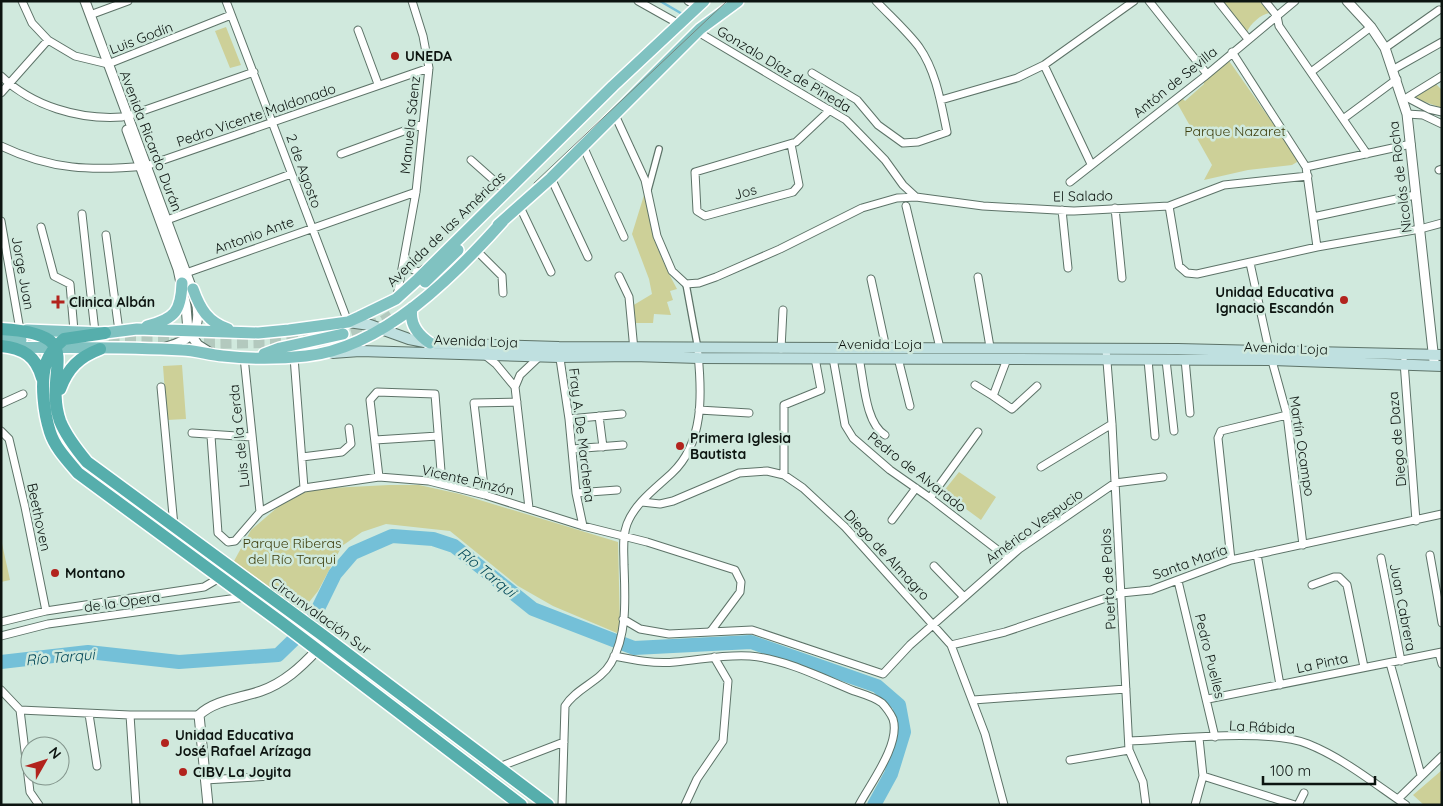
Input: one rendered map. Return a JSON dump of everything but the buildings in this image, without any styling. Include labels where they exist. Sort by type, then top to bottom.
[{"type":"highway","name":"Avenida de las Américas","points":[[1,330],[19,339]]},
{"type":"highway","points":[[44,388],[45,365],[64,339],[100,332]]},
{"type":"highway","points":[[44,388],[35,360],[19,339],[45,337],[52,341],[56,348]]},
{"type":"highway","name":"Avenida de las Américas","points":[[1,346],[19,339]]},
{"type":"highway","name":"Circunvalación Sur","points":[[56,348],[59,357],[56,398],[60,420],[70,440],[87,462],[321,634],[548,805]]},
{"type":"highway","points":[[56,398],[65,375],[77,360],[100,349]]},
{"type":"highway","name":"Circunvalación Sur","points":[[44,388],[50,433],[58,448],[78,473],[246,596],[521,805]]},
{"type":"main road","name":"Avenida de las Américas","points":[[19,339],[74,331],[100,332],[137,329],[258,333],[348,322],[394,308],[420,295],[520,206],[699,30],[738,1]]},
{"type":"main road","name":"Avenida de las Américas","points":[[394,308],[439,258],[680,22],[696,4]]},
{"type":"main road","name":"Avenida de las Américas","points":[[394,308],[418,290],[464,244],[526,174]]},
{"type":"main road","name":"Avenida de las Américas","points":[[1,338],[19,339],[56,348],[185,350],[221,356],[249,357],[294,357],[319,354],[366,338],[412,308],[477,250],[503,221]]},
{"type":"main road","points":[[137,329],[164,321],[177,310],[181,299],[184,278]]},
{"type":"main road","points":[[193,289],[200,307],[216,325],[235,331]]},
{"type":"main road","points":[[412,308],[411,315],[417,332],[430,343]]},
{"type":"main road","name":"Avenida Loja","points":[[348,322],[382,329],[409,339],[430,343],[559,352],[634,352],[815,358],[1106,360],[1166,360],[1270,355]]},
{"type":"main road","points":[[249,357],[343,334]]},
{"type":"main road","name":"Avenida Loja","points":[[698,354],[781,349],[990,347],[1106,349],[1404,360],[1438,366]]},
{"type":"main road","name":"Avenida Loja","points":[[319,354],[360,351],[539,357],[559,352]]},
{"type":"main road","name":"Avenida Loja","points":[[1404,360],[1438,355]]},
{"type":"street","name":"Luis Godín","points":[[22,1],[32,23],[48,40],[75,56],[104,63],[231,15]]},
{"type":"street","name":"Avenida Ricardo Durán","points":[[79,1],[125,117],[184,278],[193,289],[199,313],[191,332]]},
{"type":"street","name":"Avenida Ricardo Durán","points":[[85,1],[104,63]]},
{"type":"street","points":[[90,15],[128,1]]},
{"type":"street","name":"2 de Agosto","points":[[226,1],[348,322]]},
{"type":"street","name":"Manuela Sáenz","points":[[394,308],[416,192],[429,68],[423,36],[412,1]]},
{"type":"street","points":[[638,1],[680,22]]},
{"type":"street","points":[[812,73],[857,100],[878,125],[903,143],[933,139],[947,132],[941,100],[928,64],[918,46],[876,1]]},
{"type":"street","points":[[941,100],[1017,78],[1044,65],[1134,1]]},
{"type":"street","points":[[1149,1],[1207,74]]},
{"type":"street","points":[[1218,1],[1248,39]]},
{"type":"street","points":[[1265,1],[1277,16],[1279,26],[1367,154]]},
{"type":"street","name":"Antón de Sevilla","points":[[1070,182],[1207,74],[1295,1]]},
{"type":"street","name":"Nicolás de Rocha","points":[[1347,1],[1371,27],[1385,48],[1406,99],[1415,195],[1438,366]]},
{"type":"street","points":[[1385,48],[1439,10]]},
{"type":"street","points":[[1311,72],[1371,27]]},
{"type":"street","points":[[358,30],[378,84]]},
{"type":"street","name":"Gonzalo Díaz de Pineda","points":[[699,30],[846,120],[885,160],[903,185],[916,197]]},
{"type":"street","points":[[1,94],[48,40]]},
{"type":"street","points":[[1394,69],[1442,42]]},
{"type":"street","points":[[1232,52],[1306,167],[1317,246]]},
{"type":"street","points":[[1044,65],[1091,164]]},
{"type":"street","name":"Pedro Vicente Maldonado","points":[[1,146],[24,157],[65,168],[98,170],[143,166],[429,68]]},
{"type":"street","points":[[1,76],[38,102],[66,112],[125,117],[254,72]]},
{"type":"street","points":[[1406,99],[1442,76]]},
{"type":"street","points":[[1343,119],[1397,79]]},
{"type":"street","points":[[1406,99],[1429,109],[1442,112]]},
{"type":"street","points":[[791,144],[796,142],[830,110]]},
{"type":"street","points":[[1407,114],[1423,115],[1442,124]]},
{"type":"street","points":[[562,805],[564,706],[570,698],[604,673],[614,656],[622,631],[623,537],[628,520],[642,502],[673,473],[687,454],[696,431],[699,410],[698,354],[686,284],[672,272],[655,232],[648,190],[614,115]]},
{"type":"street","points":[[341,154],[424,124]]},
{"type":"street","name":"Jos","points":[[791,144],[798,185],[794,192],[705,216],[697,210],[693,175],[698,170],[791,144]]},
{"type":"street","points":[[1306,167],[1411,144]]},
{"type":"street","points":[[583,146],[624,237]]},
{"type":"street","points":[[648,190],[659,149]]},
{"type":"street","points":[[472,160],[506,192]]},
{"type":"street","name":"Avenida Ricardo Durán","points":[[143,166],[166,220],[184,278]]},
{"type":"street","points":[[166,220],[292,174]]},
{"type":"street","name":"El Salado","points":[[686,284],[699,284],[716,277],[780,249],[872,204],[916,197],[983,206],[1074,211],[1168,206],[1224,185],[1308,176]]},
{"type":"street","points":[[550,178],[588,257]]},
{"type":"street","name":"Antonio Ante","points":[[184,278],[311,228],[416,192]]},
{"type":"street","points":[[1313,217],[1415,195]]},
{"type":"street","points":[[520,206],[550,272]]},
{"type":"street","points":[[906,206],[940,348]]},
{"type":"street","points":[[1168,206],[1179,266],[1187,273],[1197,274],[1317,246],[1420,229],[1442,223]]},
{"type":"street","points":[[1115,208],[1122,278]]},
{"type":"street","points":[[1062,210],[1068,268]]},
{"type":"street","points":[[82,214],[100,332]]},
{"type":"street","name":"Jorge Juan","points":[[1,221],[19,339]]},
{"type":"street","points":[[41,227],[51,271],[54,276],[70,284],[74,331]]},
{"type":"street","points":[[106,235],[119,331]]},
{"type":"street","points":[[477,250],[502,276],[503,294]]},
{"type":"street","points":[[404,254],[407,265],[412,270],[420,272],[439,258]]},
{"type":"street","name":"Martín Ocampo","points":[[1250,263],[1270,355],[1288,415],[1304,545]]},
{"type":"street","points":[[619,276],[629,297],[634,352]]},
{"type":"street","points":[[978,277],[990,347]]},
{"type":"street","points":[[184,278],[191,332],[204,350],[221,356]]},
{"type":"street","points":[[871,280],[886,348]]},
{"type":"street","points":[[781,349],[783,310]]},
{"type":"street","points":[[151,349],[178,344],[191,332]]},
{"type":"street","name":"Puerto de Palos","points":[[1106,349],[1112,424],[1128,741],[1129,750],[1143,782],[1146,805]]},
{"type":"street","name":"Fray A. De Marchena","points":[[559,352],[569,419],[576,494],[583,526]]},
{"type":"street","points":[[486,356],[496,364],[515,387]]},
{"type":"street","name":"Luis de la Cerda","points":[[249,357],[252,437],[260,512]]},
{"type":"street","points":[[294,357],[304,488]]},
{"type":"street","points":[[529,508],[515,387],[520,375],[539,357]]},
{"type":"street","points":[[642,502],[660,504],[673,502],[739,473],[767,471],[784,474],[784,405],[821,390],[815,358]]},
{"type":"street","name":"Pedro de Alvarado","points":[[833,358],[845,425],[853,438],[890,470],[1008,558]]},
{"type":"street","points":[[859,358],[871,420],[875,427],[885,435]]},
{"type":"street","points":[[898,358],[910,406]]},
{"type":"street","points":[[993,396],[1007,359]]},
{"type":"street","points":[[1185,359],[1190,413]]},
{"type":"street","points":[[1148,360],[1156,436]]},
{"type":"street","points":[[1166,360],[1174,431]]},
{"type":"street","name":"Diego de Daza","points":[[1404,360],[1416,521]]},
{"type":"street","points":[[975,384],[1012,409],[1037,386]]},
{"type":"street","points":[[160,388],[174,526]]},
{"type":"street","points":[[379,477],[370,400],[378,392],[435,394],[442,484]]},
{"type":"street","points":[[1,404],[23,394]]},
{"type":"street","points":[[465,404],[516,402]]},
{"type":"street","points":[[474,403],[485,495]]},
{"type":"street","points":[[699,410],[749,413]]},
{"type":"street","points":[[569,419],[622,414]]},
{"type":"street","points":[[1231,560],[1218,438],[1221,431],[1228,427],[1288,415]]},
{"type":"street","points":[[599,416],[603,446]]},
{"type":"street","points":[[1041,467],[1112,424]]},
{"type":"street","points":[[302,457],[342,452],[351,444],[349,428]]},
{"type":"street","name":"Beethoven","points":[[1,431],[9,439],[46,611]]},
{"type":"street","points":[[930,498],[978,432]]},
{"type":"street","points":[[192,433],[211,436],[252,437]]},
{"type":"street","name":"Vicente Pinzón","points":[[211,436],[218,533],[228,542],[235,542],[260,512],[304,488],[379,477],[442,484],[529,508],[583,526],[647,542],[734,570],[741,582],[740,592],[711,631]]},
{"type":"street","points":[[375,440],[438,436]]},
{"type":"street","points":[[572,449],[622,445]]},
{"type":"street","name":"Diego de Almagro","points":[[784,474],[803,488],[845,527],[951,645],[973,700],[1004,805]]},
{"type":"street","name":"Américo Vespucio","points":[[711,631],[752,630],[883,674],[910,645],[1008,558],[1115,483],[1163,477]]},
{"type":"street","points":[[892,520],[916,488]]},
{"type":"street","points":[[576,494],[617,490]]},
{"type":"street","name":"Santa María","points":[[951,645],[1005,632],[1121,592],[1151,590],[1178,581],[1204,568],[1231,560],[1442,514]]},
{"type":"street","points":[[1257,554],[1280,685]]},
{"type":"street","points":[[1430,555],[1442,623]]},
{"type":"street","name":"Juan Cabrera","points":[[1381,558],[1401,661]]},
{"type":"street","points":[[934,566],[964,597]]},
{"type":"street","name":"de la Opera","points":[[1,622],[46,611],[204,587],[221,579],[233,570]]},
{"type":"street","points":[[1312,585],[1334,577],[1340,577],[1347,585],[1364,667]]},
{"type":"street","name":"Pedro Puelles","points":[[1178,581],[1216,737]]},
{"type":"street","name":"de la Opera","points":[[1,636],[48,624],[246,596]]},
{"type":"street","points":[[623,618],[640,629],[669,634],[711,631]]},
{"type":"street","points":[[20,710],[130,716],[199,715],[214,706],[275,686],[289,677],[315,648]]},
{"type":"street","points":[[1440,653],[1442,664]]},
{"type":"street","name":"La Pinta","points":[[1208,699],[1440,653]]},
{"type":"street","points":[[614,656],[642,661],[675,662],[714,656],[766,658],[830,681],[883,704],[893,719],[890,743],[880,771],[859,805]]},
{"type":"street","points":[[685,805],[696,779],[723,741],[728,681],[714,656]]},
{"type":"street","name":"Juan Cabrera","points":[[1390,663],[1421,775]]},
{"type":"street","points":[[973,700],[1126,689]]},
{"type":"street","points":[[1,690],[20,710],[30,792],[39,805]]},
{"type":"street","points":[[89,714],[97,766]]},
{"type":"street","points":[[199,715],[208,805]]},
{"type":"street","points":[[130,716],[136,805]]},
{"type":"street","name":"La Rábida","points":[[1128,741],[1216,737],[1286,738],[1307,743],[1331,755],[1406,805]]},
{"type":"street","points":[[1195,805],[1203,776],[1199,738]]},
{"type":"street","points":[[498,768],[564,742]]},
{"type":"street","points":[[1070,760],[1129,750]]},
{"type":"street","points":[[1398,799],[1442,756]]},
{"type":"street","points":[[205,780],[271,776]]},
{"type":"street","points":[[1203,776],[1296,805],[1304,793]]},
{"type":"green space","points":[[1222,1],[1259,1],[1270,13],[1256,20],[1247,32]]},
{"type":"green space","points":[[226,27],[241,65],[230,68],[215,31]]},
{"type":"green space","name":"Parque Nazaret","points":[[1227,58],[1296,156],[1297,162],[1292,165],[1248,170],[1204,180],[1212,165],[1176,101],[1181,97],[1185,101],[1204,84],[1203,80]]},
{"type":"green space","points":[[1436,84],[1442,90],[1442,108],[1414,98]]},
{"type":"green space","points":[[645,192],[649,219],[656,242],[677,289],[670,291],[673,300],[667,302],[671,315],[654,314],[653,323],[634,323],[632,306],[652,294],[649,279],[632,234]]},
{"type":"green space","points":[[182,365],[186,419],[167,420],[163,366]]},
{"type":"green space","points":[[959,472],[996,497],[981,520],[943,492]]},
{"type":"green space","name":"Parque Riberas del Río Tarqui","points":[[419,485],[460,494],[618,542],[620,626],[617,633],[553,606],[518,586],[450,531],[386,524],[362,532],[342,546],[318,591],[302,611],[234,561],[251,530],[279,506],[311,489]]},
{"type":"green space","points":[[1,539],[10,580],[1,582]]},
{"type":"green space","points":[[1442,770],[1442,805],[1424,805],[1413,795]]},
{"type":"waterway","points":[[660,1],[684,15]]},
{"type":"waterway","name":"Río Tarqui","points":[[1,662],[88,652],[179,662],[278,655],[311,623],[335,574],[353,553],[392,536],[433,539],[454,546],[533,609],[634,648],[751,642],[877,686],[899,705],[904,732],[891,774],[874,805]]},
{"type":"tunnel","points":[[335,336],[383,321],[394,314]]},
{"type":"tunnel","points":[[287,338],[330,332]]},
{"type":"tunnel","points":[[92,339],[178,339]]},
{"type":"tunnel","points":[[21,340],[50,342]]},
{"type":"tunnel","points":[[171,344],[295,342]]},
{"type":"tram line","points":[[534,183],[727,1]]},
{"type":"place","name":"UNEDA","points":[[395,56]]},
{"type":"place","name":"Unidad Educativa Ignacio Escandón","points":[[1344,300]]},
{"type":"place","name":"Clinica Albán","points":[[58,302]]},
{"type":"place","name":"Primera Iglesia Bautista","points":[[680,446]]},
{"type":"place","name":"Montano","points":[[55,573]]},
{"type":"place","name":"Unidad Educativa José Rafael Arízaga","points":[[165,743]]},
{"type":"place","name":"CIBV La Joyita","points":[[183,772]]}]
